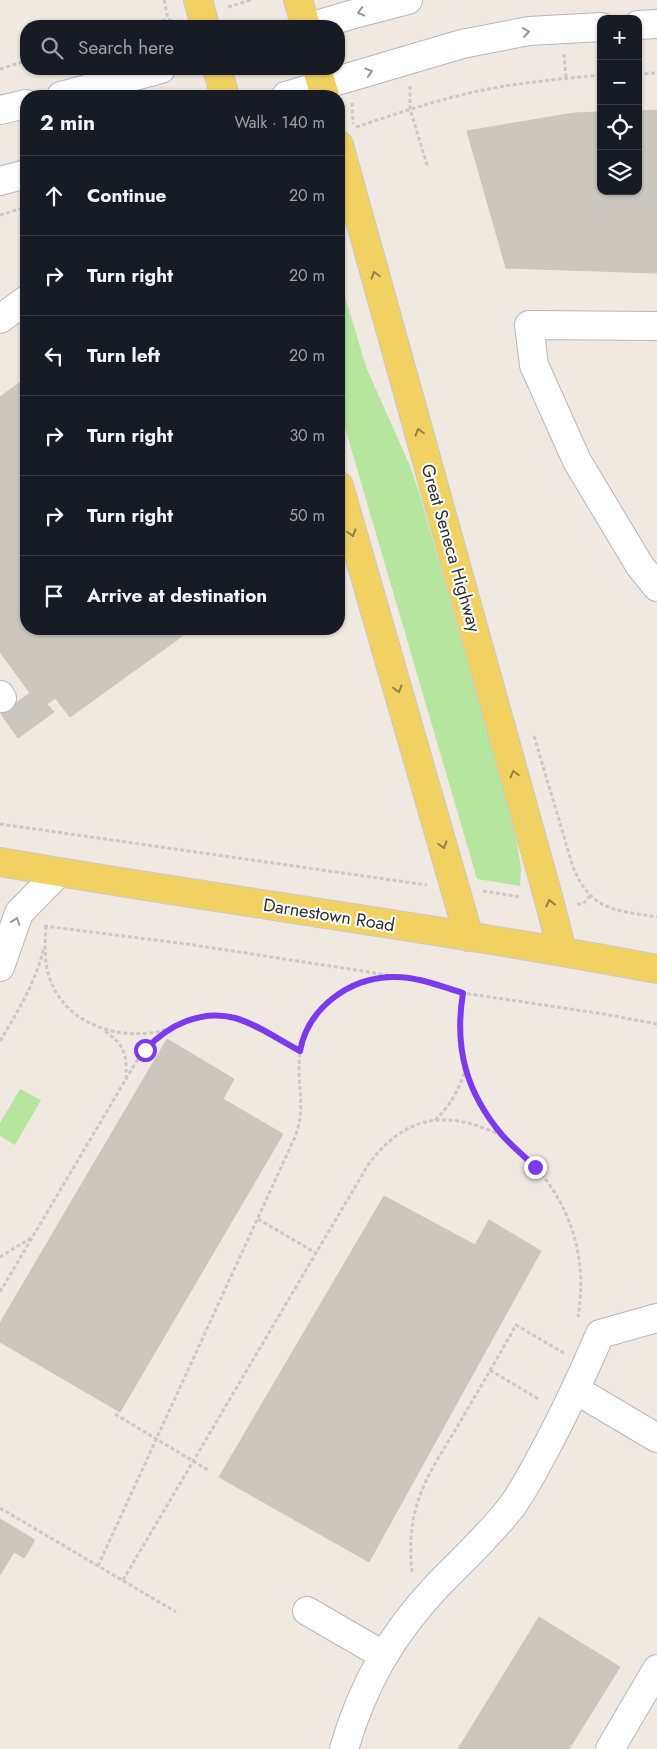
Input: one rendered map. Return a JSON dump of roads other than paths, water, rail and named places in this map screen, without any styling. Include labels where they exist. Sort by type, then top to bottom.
[{"type":"main road","points":[[198,0],[203,20]]},
{"type":"main road","points":[[298,0],[304,20]]},
{"type":"main road","points":[[219,75],[223,90]]},
{"type":"main road","name":"Great Seneca Highway","points":[[346,136],[562,951]]},
{"type":"main road","points":[[345,507],[469,937]]},
{"type":"main road","name":"Darnestown Road","points":[[0,862],[562,951],[657,969]]},
{"type":"street","points":[[334,20],[408,0]]},
{"type":"street","points":[[642,25],[657,24]]},
{"type":"street","points":[[304,90],[462,44],[529,31],[597,27]]},
{"type":"street","points":[[83,90],[139,75]]},
{"type":"street","points":[[0,110],[20,105]]},
{"type":"street","points":[[0,182],[20,176]]},
{"type":"street","points":[[0,319],[20,304]]},
{"type":"street","points":[[657,326],[529,325],[534,365],[576,460],[640,566],[657,587]]},
{"type":"street","points":[[0,966],[19,913],[59,872]]},
{"type":"street","points":[[344,1749],[358,1707],[383,1655],[397,1633],[436,1587],[490,1533],[512,1505],[528,1480],[576,1390],[600,1334],[657,1318]]},
{"type":"street","points":[[576,1390],[657,1438]]},
{"type":"street","points":[[307,1611],[383,1655]]},
{"type":"street","points":[[610,1749],[657,1668]]}]
